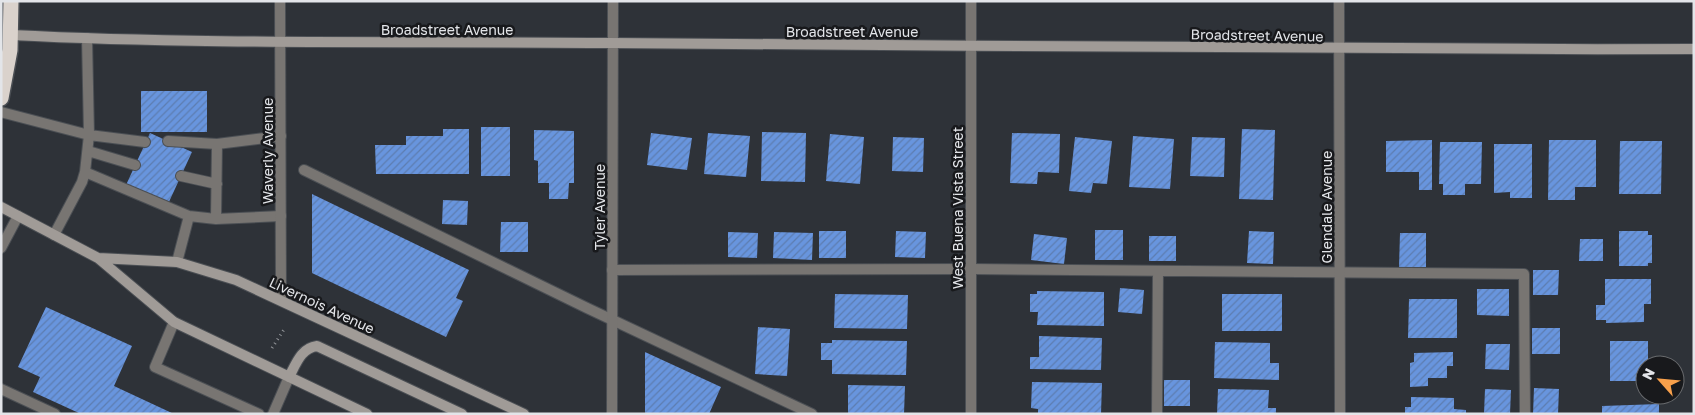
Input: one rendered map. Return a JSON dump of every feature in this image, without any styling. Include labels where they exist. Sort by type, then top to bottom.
[{"type":"highway","points":[[1,98],[8,67],[11,36],[11,1]]},
{"type":"street","name":"Waverly Avenue","points":[[280,1],[281,300]]},
{"type":"street","name":"Tyler Avenue","points":[[612,414],[613,1]]},
{"type":"street","name":"West Buena Vista Street","points":[[971,1],[971,414]]},
{"type":"street","name":"Glendale Avenue","points":[[1339,1],[1340,414]]},
{"type":"street","name":"Broadstreet Avenue","points":[[11,36],[280,42],[971,45],[1339,49],[1694,49]]},
{"type":"street","points":[[54,235],[82,182],[85,172],[89,135],[87,38]]},
{"type":"street","points":[[1,112],[89,135],[146,142]]},
{"type":"street","points":[[168,141],[217,144],[280,136]]},
{"type":"street","points":[[216,219],[217,144]]},
{"type":"street","points":[[88,151],[135,165]]},
{"type":"street","points":[[304,170],[812,414]]},
{"type":"street","points":[[85,172],[189,216],[216,219],[281,216]]},
{"type":"street","points":[[181,176],[217,184]]},
{"type":"street","name":"Livernois Avenue","points":[[1,207],[98,258],[174,322],[367,414]]},
{"type":"street","points":[[1,248],[18,216]]},
{"type":"street","points":[[177,262],[189,216]]},
{"type":"street","name":"Livernois Avenue","points":[[98,258],[177,262],[236,280],[524,414]]},
{"type":"street","points":[[612,270],[971,270],[1524,274],[1525,414]]},
{"type":"street","points":[[1157,414],[1158,271]]},
{"type":"street","points":[[174,322],[155,367],[259,414]]},
{"type":"street","points":[[273,414],[289,377],[304,352],[309,347],[317,346],[462,414]]},
{"type":"street","points":[[1,389],[55,414]]},
{"type":"path","points":[[272,348],[285,328]]},
{"type":"building","points":[[141,91],[207,91],[207,132],[141,132]]},
{"type":"building","points":[[481,127],[510,127],[510,176],[481,176]]},
{"type":"building","points":[[443,129],[469,129],[469,174],[376,174],[375,145],[406,145],[406,136],[443,136]]},
{"type":"building","points":[[1242,129],[1275,130],[1273,200],[1239,199]]},
{"type":"building","points":[[534,130],[574,131],[574,183],[569,183],[568,199],[549,199],[549,183],[538,183],[538,161],[534,160]]},
{"type":"building","points":[[762,132],[806,133],[805,182],[761,181]]},
{"type":"building","points":[[150,133],[192,152],[168,204],[126,185]]},
{"type":"building","points":[[651,133],[692,138],[687,170],[647,165]]},
{"type":"building","points":[[708,133],[750,136],[746,177],[704,174]]},
{"type":"building","points":[[1012,133],[1060,134],[1059,173],[1038,172],[1037,184],[1010,183]]},
{"type":"building","points":[[830,134],[864,137],[860,184],[826,181]]},
{"type":"building","points":[[1133,136],[1174,139],[1170,189],[1129,187]]},
{"type":"building","points":[[893,137],[924,138],[923,172],[892,171]]},
{"type":"building","points":[[1075,137],[1112,141],[1107,184],[1093,183],[1091,193],[1069,191]]},
{"type":"building","points":[[1192,137],[1225,138],[1224,177],[1190,176]]},
{"type":"building","points":[[1432,140],[1432,190],[1419,190],[1419,172],[1386,172],[1386,141]]},
{"type":"building","points":[[1549,140],[1596,140],[1596,187],[1575,187],[1575,200],[1548,200]]},
{"type":"building","points":[[1620,141],[1662,141],[1661,194],[1619,194]]},
{"type":"building","points":[[1440,142],[1482,142],[1481,184],[1465,184],[1465,195],[1443,195],[1443,184],[1439,184]]},
{"type":"building","points":[[1494,144],[1532,144],[1532,198],[1510,198],[1510,192],[1494,193]]},
{"type":"building","points":[[312,194],[469,270],[456,298],[463,301],[446,337],[312,273]]},
{"type":"building","points":[[443,200],[468,201],[467,225],[442,224]]},
{"type":"building","points":[[501,222],[528,222],[528,252],[500,252]]},
{"type":"building","points":[[1095,230],[1123,230],[1123,260],[1095,260]]},
{"type":"building","points":[[819,231],[846,231],[846,258],[819,258]]},
{"type":"building","points":[[896,231],[926,232],[925,258],[895,257]]},
{"type":"building","points":[[1249,231],[1274,232],[1273,264],[1247,263]]},
{"type":"building","points":[[1619,231],[1648,231],[1648,235],[1652,235],[1652,263],[1648,263],[1648,266],[1619,266]]},
{"type":"building","points":[[728,232],[758,233],[757,258],[728,257]]},
{"type":"building","points":[[774,232],[813,233],[812,260],[773,258]]},
{"type":"building","points":[[1400,233],[1426,233],[1426,267],[1399,267]]},
{"type":"building","points":[[1034,234],[1067,238],[1064,264],[1031,260]]},
{"type":"building","points":[[1149,236],[1176,236],[1176,261],[1149,261]]},
{"type":"building","points":[[1580,239],[1603,239],[1603,261],[1579,261]]},
{"type":"building","points":[[1533,270],[1559,270],[1558,295],[1533,295]]},
{"type":"building","points":[[1605,279],[1651,279],[1651,304],[1644,304],[1644,322],[1606,323],[1606,320],[1596,320],[1596,305],[1605,305]]},
{"type":"building","points":[[1120,288],[1144,290],[1142,314],[1118,312]]},
{"type":"building","points":[[1477,289],[1509,289],[1509,316],[1477,315]]},
{"type":"building","points":[[1037,291],[1104,292],[1104,326],[1037,325],[1038,312],[1030,312],[1030,294],[1037,294]]},
{"type":"building","points":[[835,294],[908,295],[907,329],[834,328]]},
{"type":"building","points":[[1222,294],[1282,294],[1282,331],[1222,331]]},
{"type":"building","points":[[1409,299],[1457,299],[1457,338],[1408,338]]},
{"type":"building","points":[[46,307],[132,346],[114,386],[174,414],[81,414],[33,392],[40,377],[18,367]]},
{"type":"building","points":[[758,327],[790,329],[787,376],[755,374]]},
{"type":"building","points":[[1532,328],[1560,328],[1560,354],[1532,354]]},
{"type":"building","points":[[1039,336],[1102,338],[1101,370],[1030,369],[1030,357],[1039,357]]},
{"type":"building","points":[[832,340],[907,341],[906,375],[832,374],[832,360],[821,360],[821,343],[832,343]]},
{"type":"building","points":[[1610,341],[1648,341],[1648,355],[1635,355],[1635,381],[1610,381]]},
{"type":"building","points":[[1215,342],[1270,343],[1270,363],[1279,363],[1279,380],[1214,378]]},
{"type":"building","points":[[1486,344],[1510,344],[1509,370],[1485,369]]},
{"type":"building","points":[[645,352],[721,387],[709,414],[645,414]]},
{"type":"building","points":[[1453,352],[1453,366],[1447,366],[1447,378],[1428,378],[1428,386],[1410,387],[1410,363],[1414,362],[1414,353]]},
{"type":"building","points":[[1164,380],[1190,380],[1190,406],[1164,406]]},
{"type":"building","points":[[1032,382],[1102,383],[1101,414],[1038,414],[1038,409],[1031,408]]},
{"type":"building","points":[[848,385],[905,386],[904,414],[848,414]]},
{"type":"building","points":[[1534,388],[1559,389],[1558,414],[1533,414]]},
{"type":"building","points":[[1218,389],[1269,390],[1268,408],[1276,408],[1276,414],[1217,414]]},
{"type":"building","points":[[1485,389],[1511,390],[1510,414],[1484,414]]},
{"type":"building","points":[[1411,397],[1454,398],[1454,409],[1466,410],[1466,414],[1405,414],[1405,407],[1411,407]]},
{"type":"building","points":[[1659,405],[1659,414],[1602,414],[1602,406]]}]
